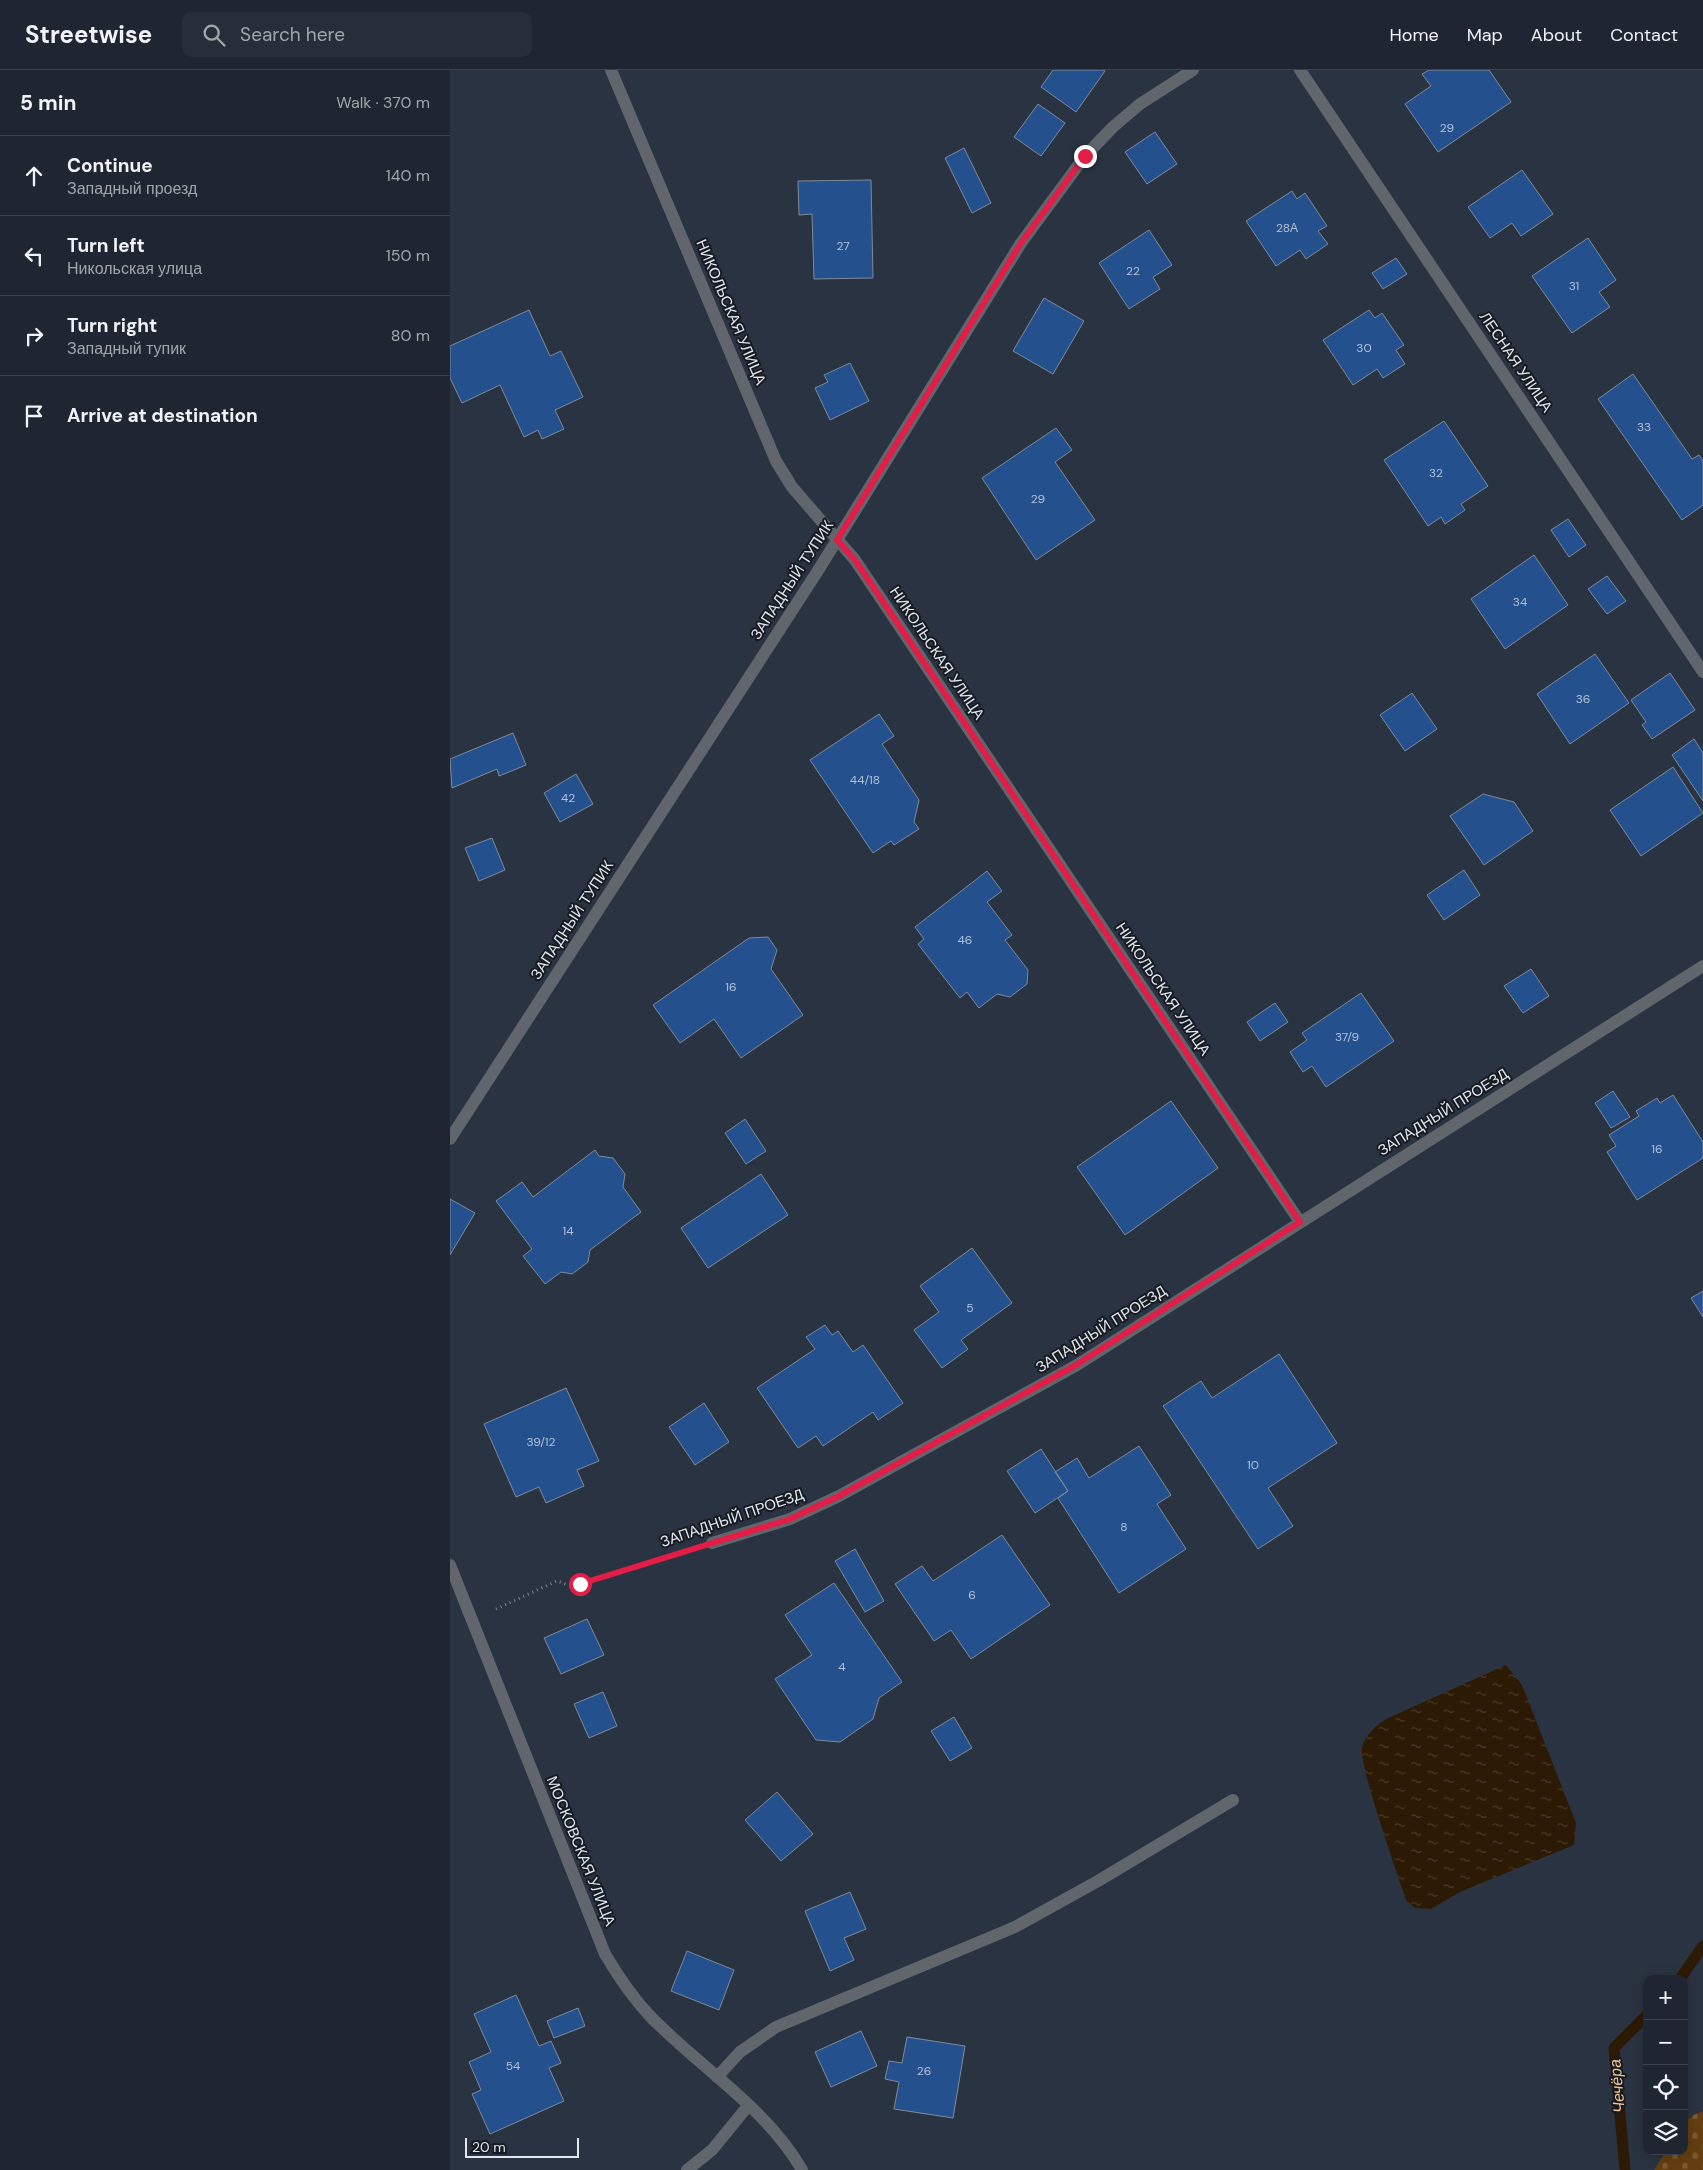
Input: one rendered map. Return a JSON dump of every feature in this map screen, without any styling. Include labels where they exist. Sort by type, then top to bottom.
[{"type":"street","name":"НИКОЛЬСКАЯ УЛИЦА","points":[[611,70],[776,461],[792,487],[855,560],[1300,1222]]},
{"type":"street","name":"ЗАПАДНЫЙ ТУПИК","points":[[450,1139],[837,540],[1021,243],[1085,156],[1140,104],[1193,70]]},
{"type":"street","name":"ЛЕСНАЯ УЛИЦА","points":[[1300,70],[1703,672]]},
{"type":"street","name":"ЗАПАДНЫЙ ПРОЕЗД","points":[[712,1543],[790,1519],[839,1496],[1076,1365],[1703,966]]},
{"type":"street","name":"МОСКОВСКАЯ УЛИЦА","points":[[450,1565],[605,1954],[624,1984],[650,2016],[772,2128],[802,2170]]},
{"type":"street","points":[[718,2077],[740,2052],[776,2027],[1015,1927],[1098,1881],[1234,1800]]},
{"type":"street","points":[[687,2170],[712,2150],[748,2106]]},
{"type":"path","name":"ЗАПАДНЫЙ ПРОЕЗД","points":[[471,1620],[557,1581],[568,1585],[580,1584],[712,1543]]},
{"type":"green space","points":[[1703,2111],[1703,2170],[1654,2170],[1663,2155],[1688,2155],[1688,2120],[1695,2114]]},
{"type":"water","points":[[1506,1665],[1522,1685],[1576,1823],[1574,1845],[1460,1892],[1431,1909],[1415,1908],[1406,1900],[1380,1821],[1366,1776],[1363,1743],[1371,1731],[1386,1719]]},
{"type":"building","points":[[1053,70],[1105,71],[1076,112],[1041,87]]},
{"type":"building","points":[[1429,70],[1489,70],[1511,102],[1438,152],[1405,104],[1431,86],[1422,74]]},
{"type":"building","points":[[1038,104],[1065,123],[1041,156],[1014,137]]},
{"type":"building","points":[[1155,132],[1177,164],[1147,184],[1125,152]]},
{"type":"building","points":[[964,148],[991,203],[972,213],[945,158]]},
{"type":"building","points":[[1522,170],[1553,214],[1521,236],[1512,223],[1490,238],[1468,207]]},
{"type":"building","points":[[871,180],[873,278],[814,279],[812,214],[799,215],[798,181]]},
{"type":"building","points":[[1292,191],[1297,199],[1305,193],[1327,226],[1318,231],[1328,244],[1306,259],[1300,250],[1276,266],[1246,221]]},
{"type":"building","points":[[1149,230],[1172,265],[1153,277],[1160,289],[1129,309],[1099,263]]},
{"type":"building","points":[[1588,238],[1616,280],[1599,292],[1610,307],[1572,333],[1532,276]]},
{"type":"building","points":[[1396,258],[1407,274],[1383,289],[1372,273]]},
{"type":"building","points":[[1044,298],[1084,321],[1053,374],[1013,351]]},
{"type":"building","points":[[529,310],[550,356],[561,351],[583,397],[555,410],[564,429],[542,439],[538,430],[524,437],[500,385],[462,403],[450,378],[450,346]]},
{"type":"building","points":[[1369,310],[1375,318],[1382,313],[1404,345],[1396,350],[1405,364],[1383,378],[1377,369],[1353,385],[1323,340]]},
{"type":"building","points":[[850,363],[869,401],[830,420],[815,388],[828,382],[824,375]]},
{"type":"building","points":[[1633,374],[1692,459],[1699,455],[1703,461],[1703,505],[1682,520],[1598,399]]},
{"type":"building","points":[[1444,421],[1488,486],[1461,504],[1465,510],[1445,524],[1441,517],[1428,526],[1384,460]]},
{"type":"building","points":[[1056,428],[1072,450],[1055,462],[1095,520],[1036,560],[982,478]]},
{"type":"building","points":[[1568,519],[1586,545],[1569,557],[1551,530]]},
{"type":"building","points":[[1534,555],[1568,605],[1505,649],[1471,599]]},
{"type":"building","points":[[1607,576],[1626,601],[1607,614],[1588,589]]},
{"type":"building","points":[[1595,654],[1629,703],[1570,744],[1537,694]]},
{"type":"building","points":[[1670,673],[1695,710],[1652,739],[1642,725],[1646,722],[1631,700]]},
{"type":"building","points":[[1412,693],[1437,729],[1405,751],[1380,715]]},
{"type":"building","points":[[879,714],[894,736],[882,744],[919,800],[914,822],[919,829],[894,845],[891,841],[873,853],[810,760]]},
{"type":"building","points":[[513,733],[526,765],[499,776],[497,769],[452,788],[450,759]]},
{"type":"building","points":[[1694,739],[1703,753],[1703,801],[1672,755]]},
{"type":"building","points":[[1673,767],[1703,813],[1641,856],[1610,810]]},
{"type":"building","points":[[576,774],[593,804],[560,822],[544,793]]},
{"type":"building","points":[[1483,794],[1514,802],[1533,831],[1484,865],[1450,816]]},
{"type":"building","points":[[492,838],[505,870],[479,881],[465,848]]},
{"type":"building","points":[[1464,870],[1480,895],[1444,920],[1427,895]]},
{"type":"building","points":[[987,871],[1002,891],[987,902],[1012,935],[1005,940],[1028,970],[1027,984],[1010,997],[997,994],[979,1008],[967,992],[960,998],[918,944],[924,939],[915,927]]},
{"type":"building","points":[[768,937],[777,950],[771,969],[803,1015],[741,1058],[714,1019],[680,1043],[653,1005],[749,938]]},
{"type":"building","points":[[1531,969],[1549,996],[1523,1013],[1504,986]]},
{"type":"building","points":[[1361,993],[1394,1041],[1326,1087],[1312,1066],[1303,1072],[1290,1052],[1307,1040],[1302,1033]]},
{"type":"building","points":[[1275,1003],[1288,1022],[1260,1041],[1247,1022]]},
{"type":"building","points":[[1613,1091],[1630,1117],[1611,1128],[1595,1103]]},
{"type":"building","points":[[1673,1095],[1703,1142],[1703,1158],[1637,1200],[1607,1152],[1616,1146],[1609,1135],[1639,1116],[1636,1111],[1657,1098],[1660,1103]]},
{"type":"building","points":[[1171,1101],[1218,1168],[1125,1235],[1077,1167]]},
{"type":"building","points":[[745,1119],[766,1151],[746,1164],[725,1133]]},
{"type":"building","points":[[595,1150],[599,1156],[613,1158],[625,1174],[623,1187],[641,1212],[590,1250],[588,1262],[572,1274],[561,1272],[545,1284],[523,1256],[532,1249],[496,1201],[522,1182],[533,1197]]},
{"type":"building","points":[[761,1174],[788,1215],[708,1268],[681,1228]]},
{"type":"building","points":[[450,1199],[475,1213],[450,1255]]},
{"type":"building","points":[[972,1248],[1012,1303],[961,1340],[968,1349],[942,1368],[914,1330],[939,1312],[920,1286]]},
{"type":"building","points":[[1703,1291],[1703,1317],[1691,1298]]},
{"type":"building","points":[[825,1325],[832,1335],[838,1331],[853,1352],[863,1345],[903,1403],[878,1420],[873,1412],[823,1446],[816,1436],[798,1448],[757,1388],[815,1349],[806,1337]]},
{"type":"building","points":[[1279,1354],[1337,1443],[1268,1488],[1293,1526],[1258,1549],[1163,1406],[1201,1381],[1212,1398]]},
{"type":"building","points":[[566,1388],[599,1461],[577,1470],[584,1486],[546,1503],[539,1487],[516,1497],[484,1424]]},
{"type":"building","points":[[704,1403],[729,1442],[695,1465],[669,1427]]},
{"type":"building","points":[[1139,1446],[1171,1495],[1157,1504],[1186,1549],[1119,1593],[1058,1498],[1068,1491],[1055,1472],[1077,1458],[1089,1478]]},
{"type":"building","points":[[1041,1449],[1068,1491],[1035,1513],[1007,1471]]},
{"type":"building","points":[[1002,1535],[1050,1605],[971,1659],[951,1630],[934,1641],[895,1584],[922,1566],[933,1581]]},
{"type":"building","points":[[855,1549],[884,1601],[865,1612],[835,1561]]},
{"type":"building","points":[[834,1583],[902,1682],[879,1698],[873,1719],[840,1742],[816,1740],[775,1679],[812,1655],[785,1615]]},
{"type":"building","points":[[587,1619],[604,1655],[561,1674],[544,1638]]},
{"type":"building","points":[[603,1692],[617,1726],[589,1738],[574,1704]]},
{"type":"building","points":[[954,1717],[972,1748],[950,1761],[931,1731]]},
{"type":"building","points":[[777,1792],[813,1834],[781,1861],[745,1820]]},
{"type":"building","points":[[850,1892],[866,1929],[844,1938],[854,1960],[830,1971],[805,1911]]},
{"type":"building","points":[[687,1951],[734,1970],[719,2010],[671,1991]]},
{"type":"building","points":[[516,1995],[539,2046],[551,2041],[561,2063],[549,2068],[564,2101],[490,2134],[472,2094],[481,2090],[469,2062],[491,2052],[474,2014]]},
{"type":"building","points":[[578,2008],[585,2026],[554,2038],[547,2021]]},
{"type":"building","points":[[861,2031],[877,2066],[831,2087],[815,2052]]},
{"type":"building","points":[[907,2037],[965,2046],[953,2118],[894,2109],[899,2082],[885,2079],[889,2061],[902,2063]]},
{"type":"waterway","name":"Чечёра","points":[[1683,1975],[1703,1946]]},
{"type":"waterway","name":"Чечёра","points":[[1625,2170],[1614,2048],[1643,2019]]},
{"type":"route","points":[[580,1584],[790,1519],[839,1496],[1076,1365],[1300,1222],[855,560],[837,540],[1021,243],[1085,156]]}]
